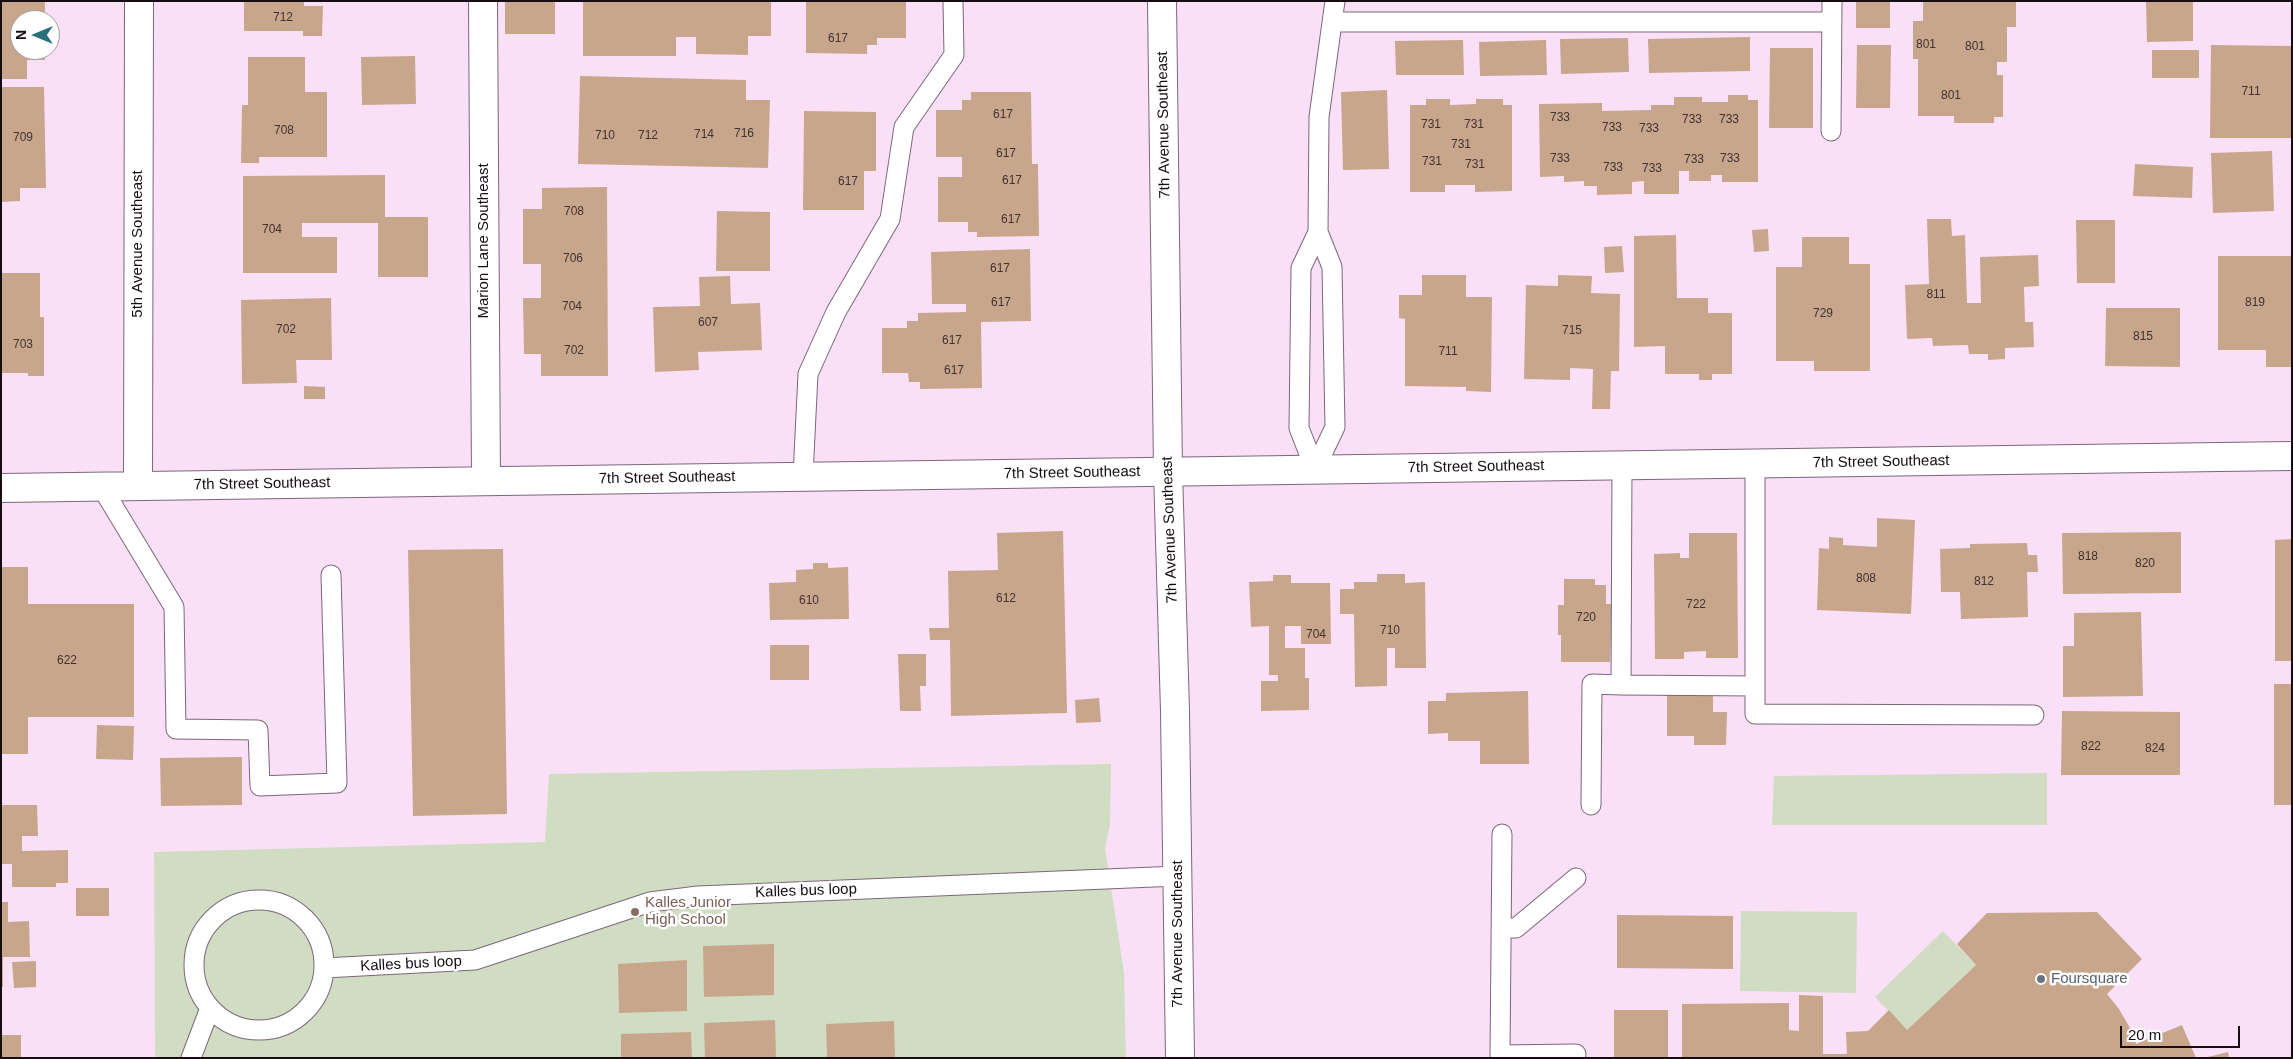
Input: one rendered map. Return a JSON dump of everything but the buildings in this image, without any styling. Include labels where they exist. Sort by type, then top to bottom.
[{"type":"street","name":"5th Avenue Southeast","points":[[138,486],[139,1]]},
{"type":"street","name":"Marion Lane Southeast","points":[[483,1],[486,480]]},
{"type":"street","name":"7th Avenue Southeast","points":[[1162,1],[1168,471],[1178,876],[1180,1058]]},
{"type":"street","name":"7th Street Southeast","points":[[1,488],[2292,456]]},
{"type":"lane","points":[[803,476],[808,374],[836,312],[890,219],[904,127],[954,55],[953,1]]},
{"type":"lane","points":[[1315,469],[1335,427],[1332,267],[1318,232],[1319,117],[1335,1]]},
{"type":"lane","points":[[1832,1],[1832,131]]},
{"type":"lane","points":[[1333,22],[1832,22]]},
{"type":"lane","points":[[1315,469],[1299,428],[1299,381],[1301,268],[1318,232]]},
{"type":"lane","points":[[1755,464],[1755,714],[2034,715]]},
{"type":"lane","points":[[1621,685],[1622,466]]},
{"type":"lane","points":[[101,486],[174,607],[176,729],[258,730],[260,786],[337,783],[332,574]]},
{"type":"lane","points":[[1591,805],[1592,684],[1755,686]]},
{"type":"lane","points":[[1502,834],[1500,1057],[1576,1054]]},
{"type":"lane","name":"Kalles bus loop","points":[[324,968],[475,960],[650,902],[698,896],[1178,876]]},
{"type":"lane","points":[[1501,928],[1516,928],[1576,878]]},
{"type":"lane","points":[[259,899],[280,903],[298,912],[312,928],[322,947],[324,968],[320,989],[308,1008],[290,1022],[270,1030],[248,1030],[227,1022],[210,1008],[198,989],[193,967],[196,946],[205,928],[220,912],[238,902],[259,899]]},
{"type":"lane","points":[[191,1058],[210,1008]]},
{"type":"green space","name":"Kalles Junior High School","points":[[1111,764],[1110,825],[1105,848],[1124,973],[1126,1058],[155,1058],[154,852],[545,842],[549,774]]},
{"type":"green space","points":[[2047,773],[2047,825],[1772,825],[1774,776]]},
{"type":"green space","points":[[1741,911],[1857,912],[1856,993],[1740,991]]},
{"type":"green space","points":[[1943,931],[1976,965],[1907,1030],[1875,997]]},
{"type":"place","name":"Kalles Junior High School","points":[[635,912]]},
{"type":"place","name":"Foursquare","points":[[2041,979]]}]
